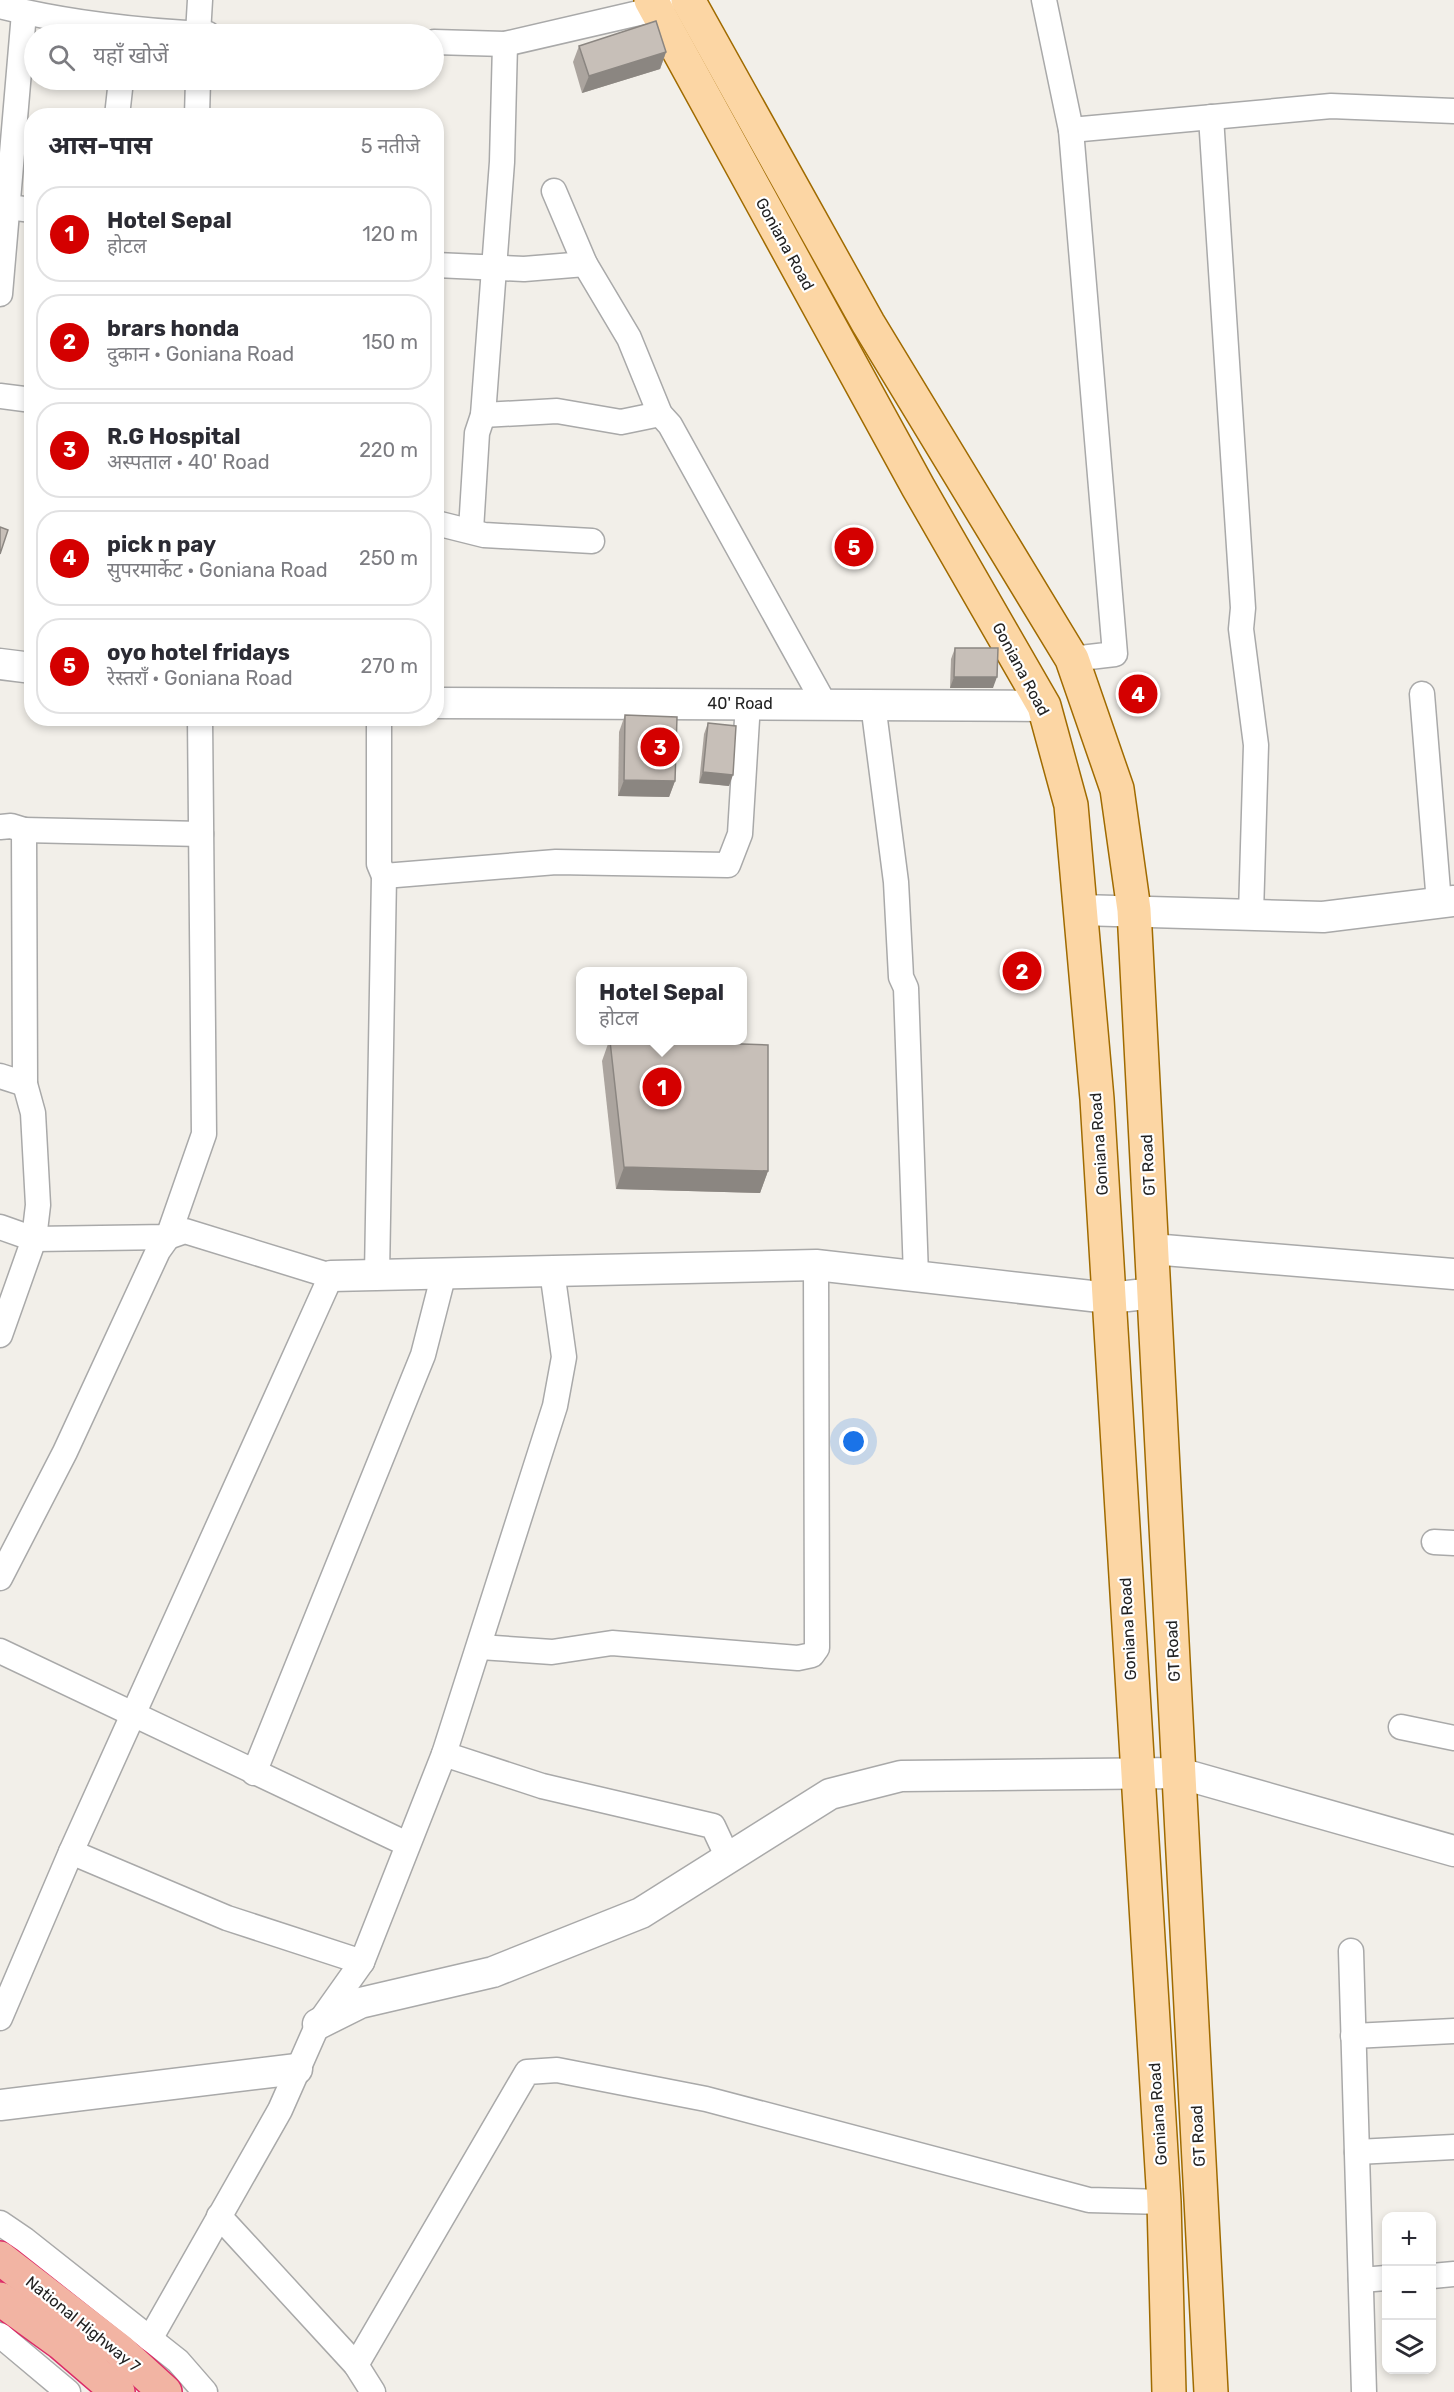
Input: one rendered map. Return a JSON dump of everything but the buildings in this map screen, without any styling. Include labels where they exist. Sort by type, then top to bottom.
[{"type":"highway","name":"National Highway 7","points":[[0,2258],[119,2350],[165,2392]]},
{"type":"highway","points":[[0,2299],[61,2343],[118,2392]]},
{"type":"main road","name":"Goniana Road","points":[[688,0],[868,323],[1072,659],[1117,789],[1134,910]]},
{"type":"main road","name":"Goniana Road","points":[[658,3],[918,487],[1044,706],[1071,805],[1097,1099],[1164,2202],[1169,2392]]},
{"type":"main road","name":"GT Road","points":[[1134,910],[1211,2392]]},
{"type":"street","points":[[199,24],[200,0]]},
{"type":"street","points":[[1044,0],[1071,130],[1115,654],[1072,659]]},
{"type":"street","points":[[444,42],[505,44],[658,3]]},
{"type":"street","points":[[0,6],[24,13],[87,24]]},
{"type":"street","points":[[0,294],[24,13]]},
{"type":"street","points":[[471,530],[477,433],[483,415],[492,266],[502,162],[505,44]]},
{"type":"street","points":[[118,108],[120,90]]},
{"type":"street","points":[[197,108],[198,90]]},
{"type":"street","points":[[1071,130],[1331,106],[1454,111]]},
{"type":"street","points":[[1211,117],[1243,608],[1241,629],[1256,745],[1251,914]]},
{"type":"street","points":[[554,191],[585,264],[629,338],[660,414],[670,425],[824,703]]},
{"type":"street","points":[[8,207],[24,209]]},
{"type":"street","points":[[444,265],[524,269],[585,264]]},
{"type":"street","points":[[0,396],[24,399]]},
{"type":"street","points":[[483,415],[557,411],[621,422],[660,414]]},
{"type":"street","points":[[444,525],[484,535],[592,541]]},
{"type":"street","points":[[0,664],[24,667]]},
{"type":"street","points":[[1080,910],[1323,917],[1446,902],[1422,694]]},
{"type":"street","name":"40' Road","points":[[444,703],[824,703],[1044,706]]},
{"type":"street","points":[[384,876],[556,862],[728,865],[740,834],[748,703]]},
{"type":"street","points":[[873,704],[896,882],[901,977],[906,987],[916,1276]]},
{"type":"street","points":[[0,1578],[65,1452],[158,1251],[168,1237],[204,1134],[200,726]]},
{"type":"street","points":[[377,1275],[384,876],[379,864],[379,726]]},
{"type":"street","points":[[0,827],[10,826],[24,830],[201,834]]},
{"type":"street","points":[[0,1335],[34,1239],[38,1205],[33,1113],[25,1084],[24,830]]},
{"type":"street","points":[[0,1076],[25,1084]]},
{"type":"street","points":[[0,1227],[34,1239],[168,1237],[185,1231],[331,1276],[816,1265],[1108,1298],[1155,1293]]},
{"type":"street","points":[[1152,1249],[1454,1274]]},
{"type":"street","points":[[480,1647],[552,1652],[612,1643],[798,1658],[812,1655],[817,1648],[816,1265]]},
{"type":"street","points":[[150,2339],[280,2110],[318,2024],[362,1962],[444,1754],[555,1406],[564,1357],[552,1271]]},
{"type":"street","points":[[254,1773],[423,1355],[444,1273]]},
{"type":"street","points":[[0,2018],[71,1852],[331,1276]]},
{"type":"street","points":[[0,1652],[407,1844]]},
{"type":"street","points":[[1401,1727],[1454,1738]]},
{"type":"street","points":[[444,1754],[542,1786],[713,1826],[728,1858]]},
{"type":"street","points":[[318,2024],[360,2002],[493,1972],[642,1913],[830,1794],[901,1776],[1179,1773],[1454,1851]]},
{"type":"street","points":[[71,1852],[228,1918],[362,1962]]},
{"type":"street","points":[[1351,1952],[1364,2392]]},
{"type":"street","points":[[1353,2036],[1454,2031]]},
{"type":"street","points":[[0,2104],[297,2069]]},
{"type":"street","points":[[356,2365],[526,2072],[557,2070],[706,2099],[1089,2200],[1164,2202]]},
{"type":"street","points":[[1357,2152],[1454,2147]]},
{"type":"street","points":[[219,2216],[356,2365],[373,2392]]},
{"type":"street","points":[[0,2223],[26,2240],[178,2361],[205,2392]]},
{"type":"street","points":[[1436,2276],[1454,2274]]},
{"type":"street","points":[[1361,2280],[1382,2278]]},
{"type":"street","points":[[0,2335],[68,2392]]},
{"type":"place","name":"oyo hotel fridays","points":[[854,547]]},
{"type":"place","name":"pick n pay","points":[[1138,694]]},
{"type":"place","name":"R.G Hospital","points":[[660,747]]},
{"type":"place","name":"brars honda","points":[[1022,971]]},
{"type":"place","name":"Hotel Sepal","points":[[662,1087]]}]
